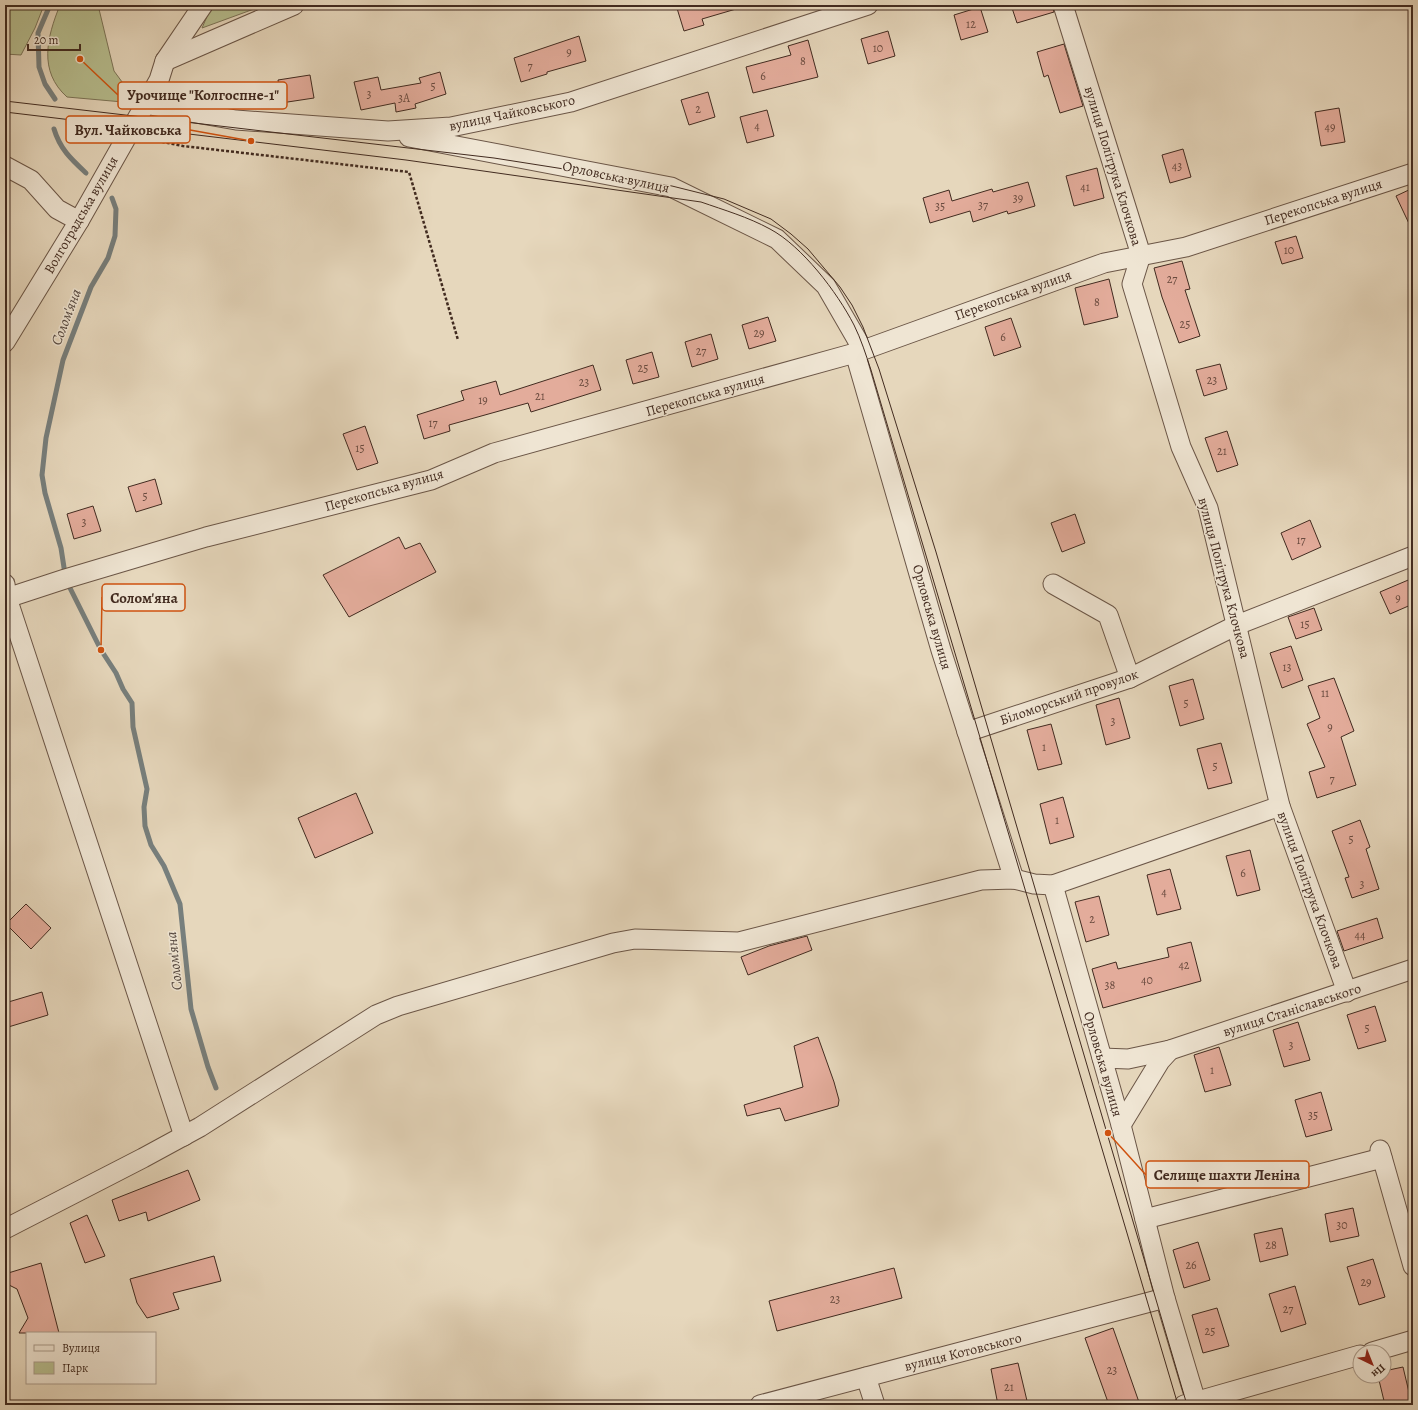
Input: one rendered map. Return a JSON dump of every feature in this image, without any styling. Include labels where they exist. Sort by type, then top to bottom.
[{"type":"street","name":"Волгоградська вулиця","points":[[5,342],[79,221],[158,80],[165,61],[203,5]]},
{"type":"street","points":[[165,61],[294,5]]},
{"type":"street","name":"вулиця Чайковського","points":[[144,104],[236,120],[377,131],[451,127],[571,102],[868,5]]},
{"type":"street","name":"вулиця Політрука Клочкова","points":[[1063,5],[1141,255],[1132,284],[1181,447],[1208,508],[1280,806],[1347,992]]},
{"type":"street","name":"Орловська вулиця","points":[[377,131],[671,187],[776,239],[826,286],[859,351],[941,650],[1014,879]]},
{"type":"street","points":[[5,166],[31,180],[57,208],[79,221]]},
{"type":"street","name":"Перекопська вулиця","points":[[6,592],[65,579],[206,537],[431,480],[494,453],[859,351],[1104,263],[1186,247],[1413,173]]},
{"type":"street","name":"Біломорський провулок","points":[[967,732],[1130,678],[1237,625],[1413,556]]},
{"type":"street","points":[[1053,584],[1108,615],[1130,678]]},
{"type":"street","points":[[6,592],[184,1136]]},
{"type":"street","points":[[5,1229],[184,1136],[376,1015],[398,1006],[613,943],[635,939],[739,942],[981,880],[1014,879],[1034,884],[1053,885],[1280,806]]},
{"type":"street","name":"Орловська вулиця","points":[[1053,885],[1121,1125],[1192,1404]]},
{"type":"street","name":"вулиця Станіславського","points":[[1102,1058],[1128,1059],[1170,1050],[1413,969]]},
{"type":"street","points":[[1121,1125],[1160,1061],[1170,1050]]},
{"type":"street","points":[[1145,1219],[1381,1154],[1413,1266]]},
{"type":"street","name":"вулиця Котовського","points":[[760,1405],[1165,1298]]},
{"type":"street","points":[[1392,1346],[1413,1340]]},
{"type":"street","points":[[1192,1404],[1352,1357]]},
{"type":"street","points":[[866,1377],[875,1405]]},
{"type":"path","points":[[127,135],[182,146],[409,172],[458,340]]},
{"type":"green space","points":[[5,5],[44,5],[35,28],[21,55],[5,54]]},
{"type":"green space","points":[[60,5],[98,5],[114,71],[128,90],[123,102],[67,97],[58,87],[52,76],[48,53],[49,41],[55,17]]},
{"type":"green space","points":[[212,5],[265,5],[202,28]]},
{"type":"building","points":[[676,5],[735,5],[736,9],[702,19],[704,25],[684,31]]},
{"type":"building","points":[[1011,5],[1052,5],[1054,12],[1017,23]]},
{"type":"building","points":[[980,7],[988,32],[961,40],[954,15]]},
{"type":"building","points":[[888,31],[895,56],[868,64],[861,39]]},
{"type":"building","points":[[579,36],[586,61],[547,72],[547,74],[521,82],[514,58]]},
{"type":"building","points":[[808,40],[818,77],[753,93],[746,67],[791,55],[788,46]]},
{"type":"building","points":[[1064,44],[1083,106],[1060,113],[1048,75],[1044,77],[1037,52]]},
{"type":"building","points":[[440,72],[446,94],[415,104],[416,108],[396,112],[395,103],[361,110],[354,82],[378,77],[381,90],[421,83],[419,78]]},
{"type":"building","points":[[310,75],[314,98],[281,103],[278,80]]},
{"type":"building","points":[[708,92],[715,117],[689,125],[681,100]]},
{"type":"building","points":[[1339,108],[1345,142],[1321,146],[1315,112]]},
{"type":"building","points":[[767,110],[774,136],[747,143],[740,117]]},
{"type":"building","points":[[1183,149],[1191,177],[1170,183],[1162,155]]},
{"type":"building","points":[[1097,168],[1104,198],[1074,206],[1066,176]]},
{"type":"building","points":[[1028,182],[1035,206],[1008,214],[1007,211],[973,222],[970,211],[930,223],[923,198],[949,190],[952,201],[992,189],[993,192]]},
{"type":"building","points":[[1413,188],[1413,232],[1396,196]]},
{"type":"building","points":[[1296,236],[1303,258],[1282,264],[1275,242]]},
{"type":"building","points":[[1182,261],[1190,289],[1185,290],[1200,336],[1179,343],[1162,297],[1154,268]]},
{"type":"building","points":[[1109,279],[1118,317],[1084,325],[1075,288]]},
{"type":"building","points":[[768,317],[776,341],[749,349],[742,325]]},
{"type":"building","points":[[1011,318],[1021,347],[994,356],[985,327]]},
{"type":"building","points":[[711,334],[718,359],[692,367],[685,342]]},
{"type":"building","points":[[652,352],[659,377],[633,384],[626,360]]},
{"type":"building","points":[[1220,364],[1227,389],[1204,396],[1196,370]]},
{"type":"building","points":[[593,365],[601,390],[531,412],[528,403],[449,425],[450,431],[424,439],[417,415],[464,400],[461,391],[496,381],[500,395]]},
{"type":"building","points":[[365,426],[378,463],[357,470],[343,434]]},
{"type":"building","points":[[1227,431],[1238,465],[1217,472],[1205,438]]},
{"type":"building","points":[[155,479],[162,504],[136,512],[128,487]]},
{"type":"building","points":[[93,506],[101,531],[74,539],[67,514]]},
{"type":"building","points":[[1075,514],[1085,543],[1062,552],[1051,523]]},
{"type":"building","points":[[1310,520],[1321,547],[1292,560],[1281,533]]},
{"type":"building","points":[[399,537],[405,549],[420,543],[436,572],[349,617],[323,575]]},
{"type":"building","points":[[1413,578],[1413,604],[1390,614],[1380,592]]},
{"type":"building","points":[[1314,608],[1322,630],[1296,639],[1288,617]]},
{"type":"building","points":[[1291,646],[1303,680],[1282,688],[1270,653]]},
{"type":"building","points":[[1334,678],[1354,731],[1341,737],[1356,785],[1317,798],[1309,772],[1325,767],[1307,724],[1320,718],[1308,686]]},
{"type":"building","points":[[1193,679],[1204,719],[1180,726],[1169,686]]},
{"type":"building","points":[[1119,698],[1130,738],[1106,745],[1096,705]]},
{"type":"building","points":[[1051,724],[1062,764],[1038,770],[1027,730]]},
{"type":"building","points":[[1221,743],[1232,783],[1208,789],[1197,749]]},
{"type":"building","points":[[356,793],[373,833],[315,858],[298,818]]},
{"type":"building","points":[[1063,797],[1074,837],[1050,844],[1040,804]]},
{"type":"building","points":[[1360,820],[1370,847],[1366,849],[1379,889],[1352,898],[1345,878],[1349,877],[1332,831]]},
{"type":"building","points":[[1250,850],[1260,890],[1237,896],[1226,856]]},
{"type":"building","points":[[1170,869],[1181,909],[1157,915],[1147,875]]},
{"type":"building","points":[[1099,896],[1109,935],[1086,942],[1075,902]]},
{"type":"building","points":[[26,904],[51,928],[31,949],[6,924]]},
{"type":"building","points":[[1377,918],[1383,938],[1344,951],[1337,931]]},
{"type":"building","points":[[807,936],[812,950],[748,975],[741,957],[769,946]]},
{"type":"building","points":[[1191,942],[1201,981],[1103,1008],[1092,969],[1116,962],[1118,969],[1169,957],[1167,948]]},
{"type":"building","points":[[42,992],[48,1015],[5,1028],[5,1003]]},
{"type":"building","points":[[1375,1006],[1386,1041],[1358,1049],[1347,1015]]},
{"type":"building","points":[[1298,1022],[1310,1060],[1284,1067],[1273,1030]]},
{"type":"building","points":[[818,1037],[834,1082],[839,1100],[838,1106],[785,1121],[780,1108],[747,1116],[744,1105],[803,1087],[794,1046]]},
{"type":"building","points":[[1219,1047],[1231,1085],[1205,1092],[1194,1055]]},
{"type":"building","points":[[1321,1092],[1332,1130],[1306,1137],[1295,1100]]},
{"type":"building","points":[[188,1170],[200,1200],[148,1221],[146,1212],[119,1221],[112,1200]]},
{"type":"building","points":[[1353,1208],[1359,1236],[1330,1242],[1325,1214]]},
{"type":"building","points":[[87,1215],[105,1256],[85,1263],[70,1223]]},
{"type":"building","points":[[1282,1228],[1288,1255],[1260,1262],[1254,1234]]},
{"type":"building","points":[[1198,1242],[1210,1280],[1184,1288],[1173,1250]]},
{"type":"building","points":[[214,1256],[221,1281],[173,1293],[179,1309],[147,1318],[137,1303],[130,1279]]},
{"type":"building","points":[[1373,1259],[1385,1297],[1359,1305],[1347,1267]]},
{"type":"building","points":[[41,1263],[59,1332],[19,1333],[28,1318],[17,1289],[5,1283],[5,1274]]},
{"type":"building","points":[[894,1268],[902,1298],[777,1331],[769,1301]]},
{"type":"building","points":[[1295,1286],[1306,1324],[1281,1332],[1269,1294]]},
{"type":"building","points":[[1217,1308],[1229,1346],[1203,1353],[1192,1315]]},
{"type":"building","points":[[1113,1328],[1140,1405],[1109,1405],[1085,1338]]},
{"type":"building","points":[[1018,1363],[1028,1405],[998,1405],[991,1369]]},
{"type":"building","points":[[1403,1367],[1412,1405],[1385,1405],[1380,1384],[1392,1384],[1392,1369]]},
{"type":"waterway","points":[[50,5],[38,33],[39,67],[45,84],[55,99]]},
{"type":"waterway","name":"Солом'яна","points":[[54,129],[63,148],[86,173]]},
{"type":"waterway","name":"Солом'яна","points":[[65,574],[61,548],[45,493],[42,475],[46,438],[63,360],[91,287],[108,258],[115,236],[116,209],[112,198]]},
{"type":"waterway","name":"Солом'яна","points":[[67,582],[101,650],[116,673],[123,689],[132,703],[133,727],[147,789],[144,807],[145,826],[151,845],[164,866],[180,904],[191,1009],[208,1067],[216,1088]]},
{"type":"tram line","points":[[5,101],[494,158],[672,186],[724,199],[771,219],[808,249],[840,287],[852,305],[863,327],[879,369],[936,552],[1187,1405]]},
{"type":"tram line","points":[[5,112],[406,160],[701,202],[745,217],[770,229],[794,247],[818,271],[838,298],[854,325],[871,370],[1178,1405]]},
{"type":"place","name":"Урочище \"Колгоспне-1\"","points":[[80,59]]},
{"type":"place","name":"Вул. Чайковська","points":[[251,141]]},
{"type":"place","name":"Солом'яна","points":[[101,650]]},
{"type":"place","name":"Селище шахти Леніна","points":[[1108,1133]]}]
